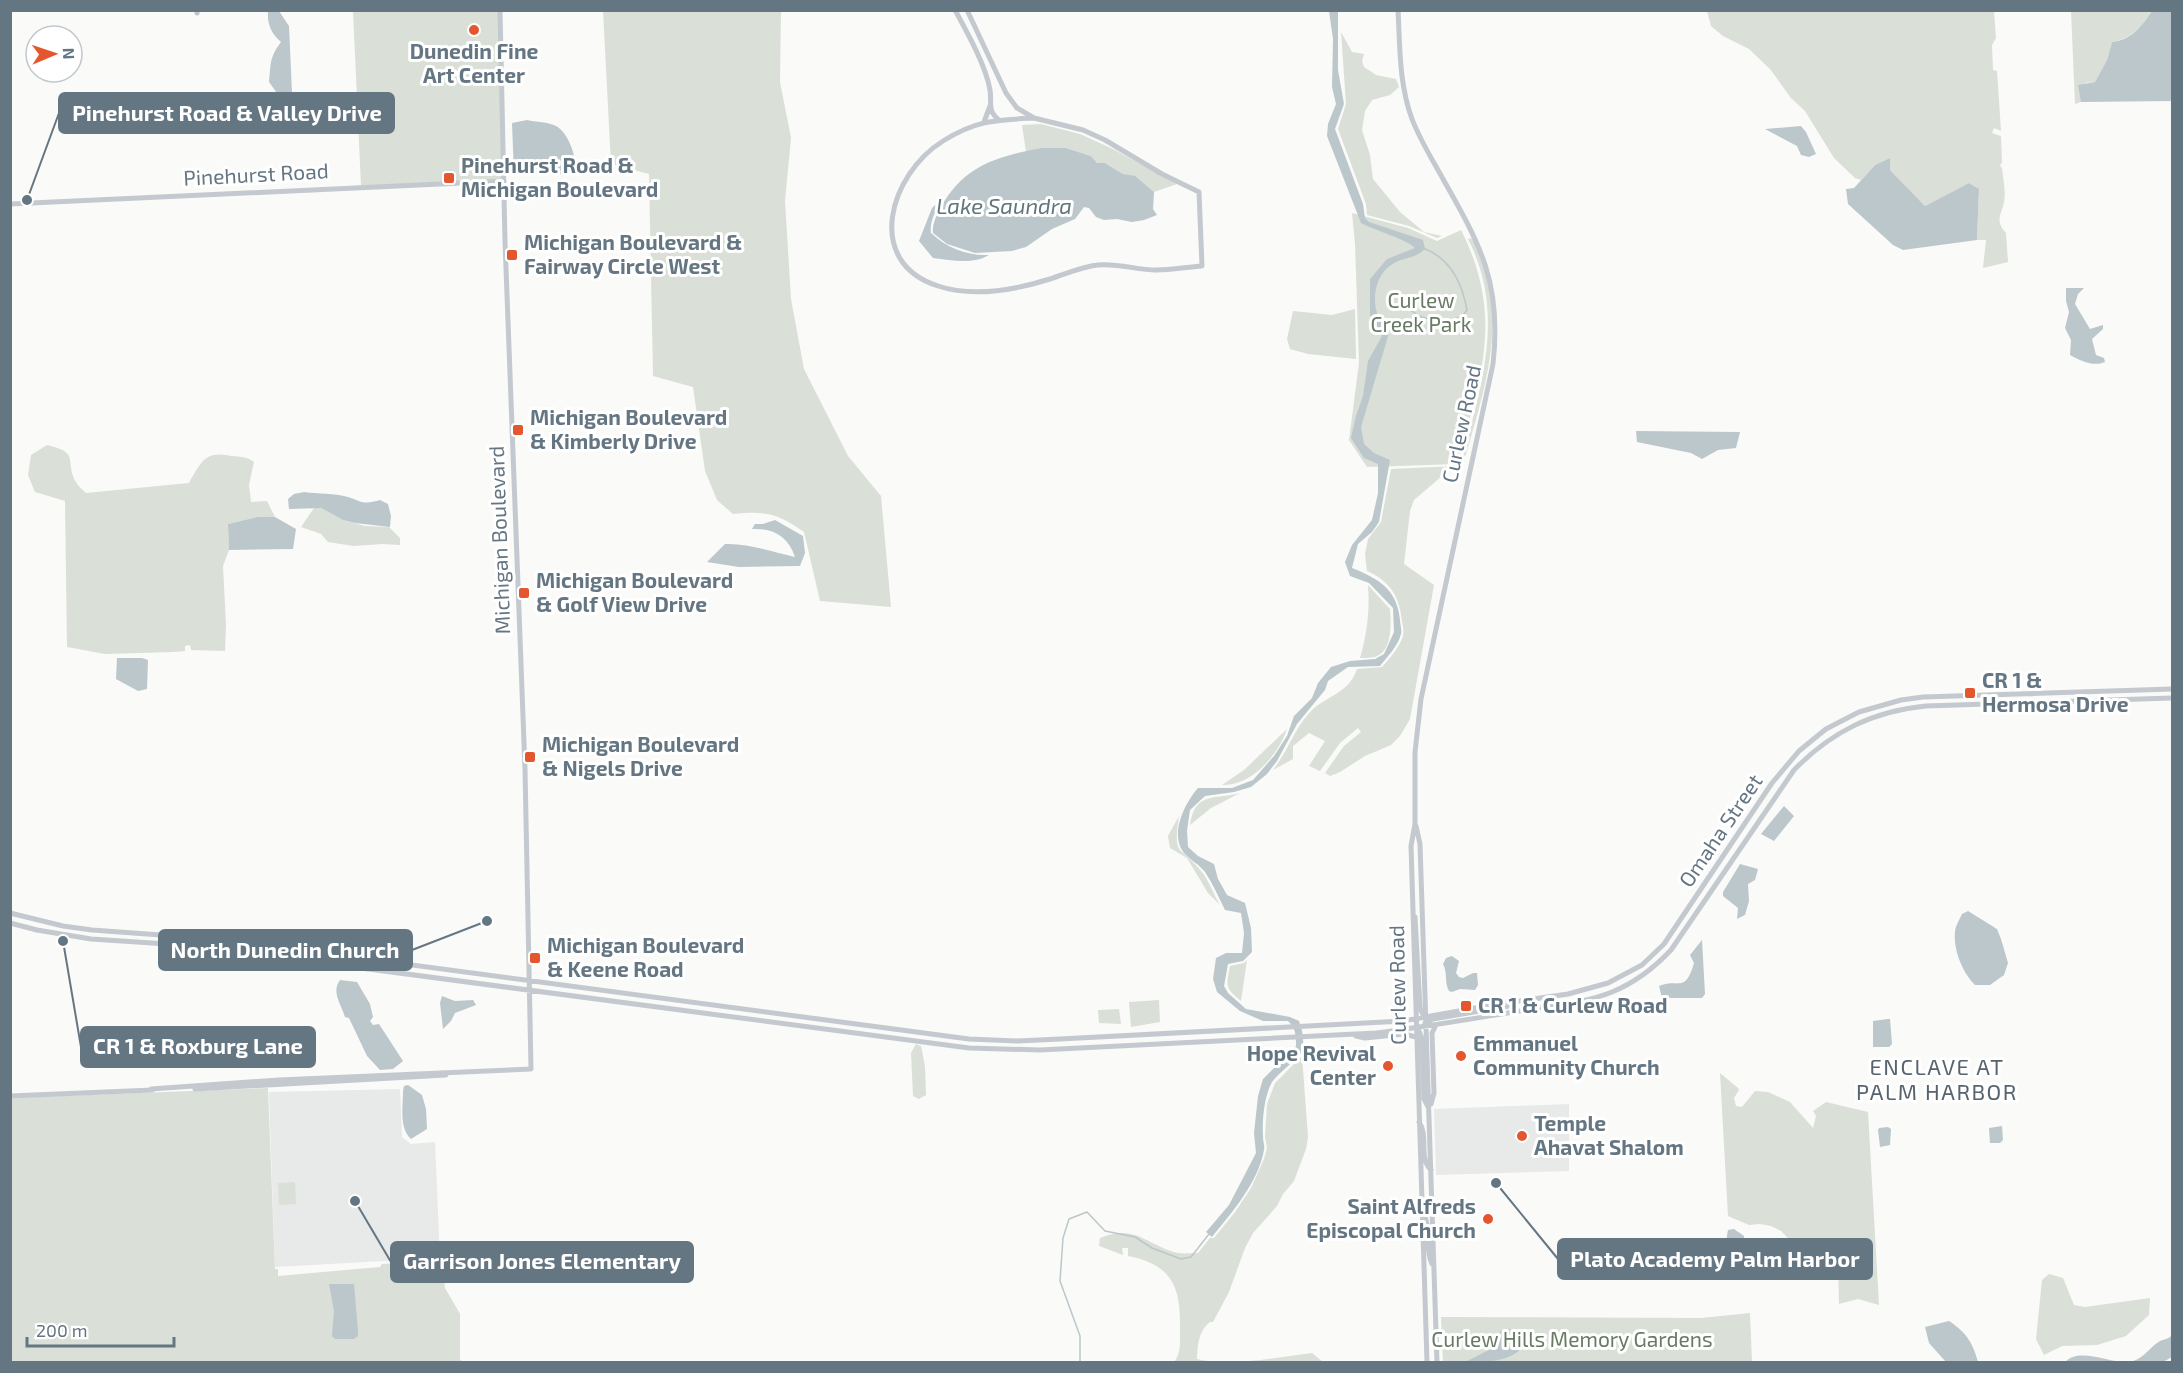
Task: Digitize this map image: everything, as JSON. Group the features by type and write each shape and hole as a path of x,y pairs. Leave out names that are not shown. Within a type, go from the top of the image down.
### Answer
{"main road":[{"name":"Michigan Boulevard","path":"10,1096 151,1089 228,1088 531,1069 525,769 500,10"},
{"path":"955,10 969,37 990,91 990,106 984,122"},
{"path":"967,10 1006,93 1017,108 1034,118 1083,130 1105,140 1162,174 1198,192 1202,266 1155,270 1098,265 1078,269 1024,287 988,291 947,289 921,279 903,264 895,246 891,222 893,207 907,177 919,161 941,142 969,126 999,120 1034,118"},
{"name":"Curlew Road","path":"1398,10 1401,74 1407,105 1426,150 1474,233 1490,280 1495,318 1493,364 1420,699 1415,752 1415,824 1411,846 1413,906 1429,1112 1437,1362"},
{"path":"990,106 994,116 999,120"},
{"name":"Pinehurst Road","path":"10,204 504,181"},
{"name":"Omaha Street","path":"10,922 37,930 81,938 167,944 252,954 992,1050 1352,1034 1585,991 1630,973 1652,956 1674,931 1785,766 1815,736 1841,720 1877,705 1910,698 2172,689"},
{"name":"Omaha Street","path":"10,912 63,926 92,930 216,939 969,1039 1038,1040 1402,1021 1421,1021 1436,1025 1580,1001 1611,992 1650,969 1671,950 1683,935 1794,770 1818,747 1855,724 1887,712 1926,706 2172,698"},
{"name":"Curlew Road","path":"1415,824 1420,844 1425,1009 1415,1039 1427,1362"},
{"path":"1429,1112 1434,1093 1432,1033 1436,1025"},
{"path":"1352,1034 1365,1038 1404,1034 1415,1039"},
{"path":"1418,1120 1423,1127 1425,1162 1431,1170"},
{"path":"1422,1209 1427,1218 1429,1257 1433,1265"}],"shaded area":[{"path":"400,1089 402,1137 411,1144 435,1142 440,1258 275,1267 269,1092"},
{"path":"1569,1104 1569,1171 1436,1175 1434,1109"}],"green space":[{"path":"353,11 499,11 504,181 361,186"},
{"path":"603,11 781,11 780,82 791,138 785,201 791,299 804,369 848,456 881,496 891,607 820,601 804,532 771,515 733,514 717,500 705,471 693,387 653,376 649,174 611,164"},
{"path":"1707,11 1994,11 1996,38 1992,45 1993,70 1997,71 2001,131 1994,128 1992,133 2001,136 2002,162 2000,166 2005,194 2000,224 2006,233 2008,262 1983,268 1986,240 1977,240 1979,189 1969,183 1925,206 1890,170 1890,158 1875,165 1861,180 1855,178 1834,158 1805,111 1791,98 1770,69 1749,49 1723,36 1711,26"},
{"path":"2071,11 2152,11 2135,31 2125,38 2112,42 2107,60 2095,82 2085,83 2081,102 2075,104"},
{"path":"1341,32 1352,52 1364,54 1362,61 1364,67 1376,75 1396,79 1399,87 1390,95 1372,100 1365,111 1362,130 1370,155 1373,179 1400,212 1424,232 1442,236 1437,238 1409,226 1367,215 1366,204 1338,129 1346,104"},
{"path":"1041,124 1080,134 1115,150 1177,184 1154,192 1135,177 1123,174 1105,163 1097,163 1091,156 1066,148 1026,152 1022,125"},
{"name":"Curlew Creek Park","path":"1352,213 1408,228 1437,241 1461,230 1474,261 1482,291 1485,319 1480,375 1458,464 1367,467 1349,440 1359,363"},
{"path":"1473,238 1489,287 1492,310 1490,355 1463,465 1442,476 1414,500 1410,511 1404,564 1434,585 1410,719 1400,736 1391,745 1365,756 1330,776 1325,773 1344,746 1361,732 1358,728 1340,743 1320,771 1309,766 1325,741 1309,733 1293,746 1293,759 1273,770 1312,710 1344,688 1354,677 1357,669 1382,667 1397,649 1403,636 1401,613 1396,598 1388,585 1367,571 1365,554 1368,539 1381,522 1391,469 1461,465 1482,380 1488,324 1486,296 1480,267 1468,239"},
{"path":"1355,309 1356,359 1308,354 1290,349 1287,339 1293,311 1332,315"},
{"path":"47,445 68,454 76,482 86,493 189,483 209,456 243,457 254,462 249,485 251,502 267,501 275,517 257,517 228,524 229,550 223,566 225,651 191,650 190,645 185,646 185,651 105,654 67,647 65,501 35,492 28,475 31,455"},
{"path":"314,508 321,508 343,520 365,526 389,527 400,538 400,545 354,546 328,542 321,534 301,527"},
{"path":"1368,585 1390,609 1390,636 1381,654 1375,657 1360,658 1369,604"},
{"path":"1287,729 1277,749 1253,775 1233,784 1222,785 1244,770"},
{"path":"1240,793 1211,808 1190,825 1196,807 1201,802 1214,797"},
{"path":"1179,816 1178,845 1202,872 1220,905 1208,893 1187,858 1170,848 1168,836"},
{"path":"1247,960 1241,1001 1229,989 1228,978 1230,966 1244,963"},
{"path":"1159,1000 1160,1022 1131,1027 1129,1002"},
{"path":"1119,1009 1121,1024 1099,1023 1098,1010"},
{"path":"916,1044 921,1046 925,1066 926,1095 919,1099 913,1096 911,1053"},
{"path":"1302,1056 1308,1137 1306,1149 1294,1181 1277,1206 1253,1233 1229,1292 1213,1322 1206,1326 1199,1339 1197,1359 1224,1362 1174,1362 1180,1348 1180,1316 1179,1303 1172,1281 1156,1266 1128,1256 1128,1248 1122,1248 1123,1255 1099,1246 1100,1238 1112,1234 1132,1234 1167,1250 1178,1253 1198,1253 1210,1238 1214,1238 1251,1188 1267,1148 1265,1137 1267,1104 1275,1083"},
{"path":"1720,1073 1739,1090 1734,1098 1736,1106 1742,1107 1755,1091 1768,1092 1790,1102 1813,1128 1816,1116 1813,1111 1826,1102 1868,1112 1879,1305 1858,1299 1839,1304 1838,1260 1793,1243 1781,1231 1771,1226 1749,1225 1728,1216"},
{"path":"268,1088 275,1269 278,1269 278,1276 380,1267 382,1264 442,1258 445,1288 460,1314 460,1359 462,1362 11,1362 11,1098"},
{"path":"295,1182 296,1204 279,1205 278,1183"},
{"path":"2049,1274 2063,1278 2074,1305 2085,1307 2150,1298 2149,1315 2126,1336 2097,1345 2062,1346 2044,1355 2036,1339 2042,1280"},
{"name":"Curlew Hills Memory Gardens","path":"1750,1313 1752,1362 1443,1362 1441,1317 1701,1318"},
{"path":"1312,1353 1323,1362 1224,1362"}],"water":[{"path":"268,11 279,11 289,26 292,93 282,100 269,82 272,57 281,42 270,28"},
{"path":"1329,11 1338,11 1338,70 1344,104 1335,129 1363,204 1365,218 1369,222 1423,240 1425,249 1391,265 1382,274 1376,287 1377,313 1389,333 1361,427 1364,444 1374,453 1390,460 1379,522 1372,532 1358,544 1352,568 1378,581 1391,593 1398,609 1401,632 1395,647 1380,666 1348,667 1328,681 1325,690 1297,724 1277,761 1267,774 1251,787 1205,796 1190,810 1187,831 1188,847 1198,856 1214,864 1218,879 1227,895 1245,903 1251,928 1252,952 1243,961 1228,964 1224,986 1228,993 1246,1009 1290,1017 1299,1021 1304,1049 1272,1082 1264,1109 1264,1148 1261,1162 1243,1196 1212,1237 1206,1232 1229,1205 1256,1153 1254,1133 1258,1096 1263,1079 1296,1046 1296,1039 1294,1029 1288,1021 1263,1021 1240,1011 1217,992 1213,979 1216,958 1226,953 1242,953 1244,933 1241,913 1225,910 1205,872 1184,853 1178,837 1178,828 1188,802 1198,788 1232,788 1253,780 1274,756 1287,736 1294,716 1312,698 1318,683 1331,667 1350,661 1375,659 1384,654 1394,632 1393,608 1369,583 1350,576 1345,562 1352,545 1372,520 1378,493 1378,464 1364,458 1351,438 1363,396 1368,361 1382,336 1370,316 1370,279 1387,259 1415,248 1361,223 1327,136 1328,124 1336,104 1332,87 1333,39"},
{"path":"2152,11 2172,11 2172,101 2081,102 2078,85 2095,82 2107,60 2112,42 2130,35 2140,27"},
{"path":"527,120 550,124 561,129 572,147 575,174 514,175 512,123"},
{"path":"1801,126 1816,154 1809,157 1801,155 1797,146 1765,129"},
{"name":"Lake Saundra","path":"1042,148 1066,148 1091,156 1097,163 1105,163 1123,174 1135,176 1154,192 1153,209 1157,215 1132,222 1117,219 1104,220 1096,217 1089,208 1084,207 1075,219 1052,229 1026,247 1012,251 975,253 947,244 933,233 936,216 941,207 960,181 971,172 997,159"},
{"path":"1890,158 1890,170 1925,206 1969,183 1979,189 1977,240 1903,250 1893,245 1848,204 1846,189 1854,188 1875,165"},
{"path":"944,197 932,219 931,233 958,250 989,255 969,261 933,258 919,241 932,208"},
{"path":"2066,288 2084,288 2078,294 2075,304 2090,329 2103,325 2103,329 2092,339 2096,355 2104,358 2105,362 2092,364 2070,355 2071,340 2065,328 2069,312"},
{"path":"1636,431 1740,432 1736,448 1718,450 1702,459 1691,453 1637,442"},
{"path":"304,492 332,494 366,503 380,500 388,504 391,516 390,527 343,520 321,508 289,509 288,499 294,494"},
{"path":"257,517 275,517 296,529 293,549 229,550 228,524"},
{"path":"775,520 803,536 805,553 800,566 739,567 707,562 725,544 751,546 795,557 788,544 779,535 767,530 752,529 755,524"},
{"path":"117,658 148,660 147,689 138,691 116,679"},
{"path":"1784,806 1794,816 1774,841 1761,834"},
{"path":"1740,864 1758,869 1755,880 1748,884 1749,901 1745,915 1737,919 1738,908 1723,896 1723,892"},
{"path":"1968,911 1997,929 2001,939 2008,963 2004,975 1990,985 1975,985 1963,968 1957,954 1955,930 1962,914"},
{"path":"1702,940 1705,994 1702,998 1662,998 1659,986 1681,983 1688,979 1694,963 1690,955"},
{"path":"1452,956 1459,961 1456,973 1459,977 1463,978 1477,973 1478,985 1475,990 1449,991 1443,964 1446,958"},
{"path":"340,980 357,982 370,1004 373,1017 370,1021 373,1025 379,1024 403,1061 393,1069 380,1070 367,1056 349,1018 345,1017 338,998 336,989"},
{"path":"442,996 455,1001 473,1000 476,1005 455,1013 443,1029 440,1003"},
{"path":"1890,1019 1892,1044 1889,1047 1873,1047 1873,1021"},
{"path":"408,1085 422,1095 426,1109 427,1129 411,1139 407,1134 402,1117 403,1091 404,1086"},
{"path":"2002,1126 2003,1140 2000,1143 1990,1143 1989,1128"},
{"path":"1888,1127 1891,1129 1890,1145 1880,1147 1878,1130"},
{"path":"1734,1229 1744,1236 1742,1272 1733,1277 1728,1266 1726,1248 1728,1230"},
{"path":"329,1284 354,1284 358,1336 354,1339 335,1339 332,1336 334,1311"},
{"path":"1949,1321 1968,1338 1978,1362 1946,1362 1929,1343 1925,1327"},
{"path":"1510,1329 1524,1340 1522,1347 1516,1353 1500,1360 1465,1362 1493,1348 1501,1330"},
{"path":"2172,1335 2172,1357 2163,1362 2126,1362 2144,1355 2157,1343"},
{"path":"2089,1356 2125,1362 2065,1362 2072,1357"}],"waterway":[{"path":"1402,298 1413,312 1428,319 1444,320 1462,317 1467,310 1462,290 1453,272 1441,258 1423,248"},
{"path":"1080,1362 1080,1336 1060,1281 1063,1238 1069,1219 1087,1212 1105,1231 1135,1237 1152,1248 1181,1259 1191,1257 1209,1234"}],"place":[{"name":"Dunedin Fine Art Center","path":"474,30"},
{"name":"Pinehurst Road & Michigan Boulevard","path":"449,178"},
{"name":"Pinehurst Road & Valley Drive","path":"27,200"},
{"name":"Michigan Boulevard & Fairway Circle West","path":"512,255"},
{"name":"Michigan Boulevard & Kimberly Drive","path":"518,430"},
{"name":"Michigan Boulevard & Golf View Drive","path":"524,593"},
{"name":"CR 1 & Hermosa Drive","path":"1970,693"},
{"name":"Michigan Boulevard & Nigels Drive","path":"530,757"},
{"name":"North Dunedin Church","path":"487,921"},
{"name":"CR 1 & Roxburg Lane","path":"63,941"},
{"name":"Michigan Boulevard & Keene Road","path":"535,958"},
{"name":"CR 1 & Curlew Road","path":"1466,1006"},
{"name":"Emmanuel Community Church","path":"1461,1056"},
{"name":"Hope Revival Center","path":"1388,1066"},
{"name":"Temple Ahavat Shalom","path":"1522,1136"},
{"name":"Plato Academy Palm Harbor","path":"1496,1183"},
{"name":"Garrison Jones Elementary","path":"355,1201"},
{"name":"Saint Alfreds Episcopal Church","path":"1488,1219"}],"district":[{"name":"ENCLAVE AT PALM HARBOR","path":"1937,1080"}]}
